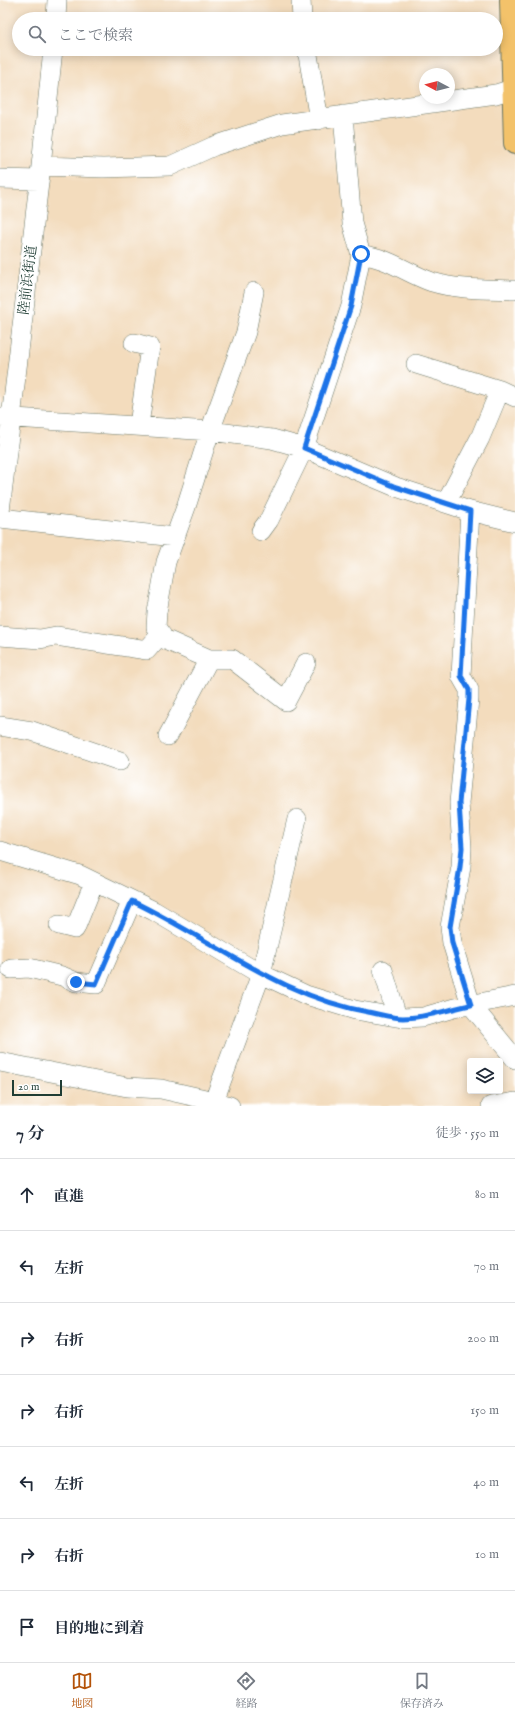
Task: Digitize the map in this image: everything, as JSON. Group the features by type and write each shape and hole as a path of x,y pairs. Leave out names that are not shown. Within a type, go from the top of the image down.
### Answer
{"highway":[{"path":"511,0 515,143"}],"street":[{"path":"56,12 57,0"},
{"path":"301,0 302,12"},
{"name":"陸前浜街道","path":"0,512 5,417 40,173 52,56"},
{"path":"308,56 319,120"},
{"path":"0,179 40,173 102,168 170,166 214,146 282,124 496,94 514,88"},
{"path":"261,531 269,520 304,448 351,306 361,254 352,223 343,115"},
{"path":"361,254 373,255 433,282 472,288 515,290"},
{"path":"254,292 246,332 210,431 186,507 166,562 157,612 156,627 164,639 209,659 232,659 286,702 306,662"},
{"path":"134,343 150,347 139,425"},
{"path":"416,364 507,394 480,438 446,504"},
{"path":"5,417 139,425 210,431 272,439 304,448 396,487 446,504 515,522"},
{"path":"470,511 461,676 469,690 459,803 462,848 450,927 452,943 471,1005 515,1059"},
{"path":"0,518 175,537"},
{"path":"0,636 40,639 56,636 147,650 161,634"},
{"path":"168,736 209,659"},
{"path":"0,726 32,730 120,761"},
{"path":"0,1062 127,1087 160,1089 222,1104 261,974 297,819"},
{"path":"0,851 80,875 154,912 261,974 306,995 355,1010 397,1017 423,1017 515,996"},
{"path":"59,925 75,929 94,882"},
{"path":"11,969 29,968 62,976 76,982 96,984 132,901"},
{"path":"383,970 397,1017"},
{"path":"491,1106 515,1102"}],"route":[{"path":"76,982 96,984 132,901 154,912 255,971 306,995 355,1010 402,1018 423,1017 454,1008 471,1005 452,943 450,927 462,848 459,803 469,690 461,676 470,511 396,487 304,448 351,306 361,254"}]}
